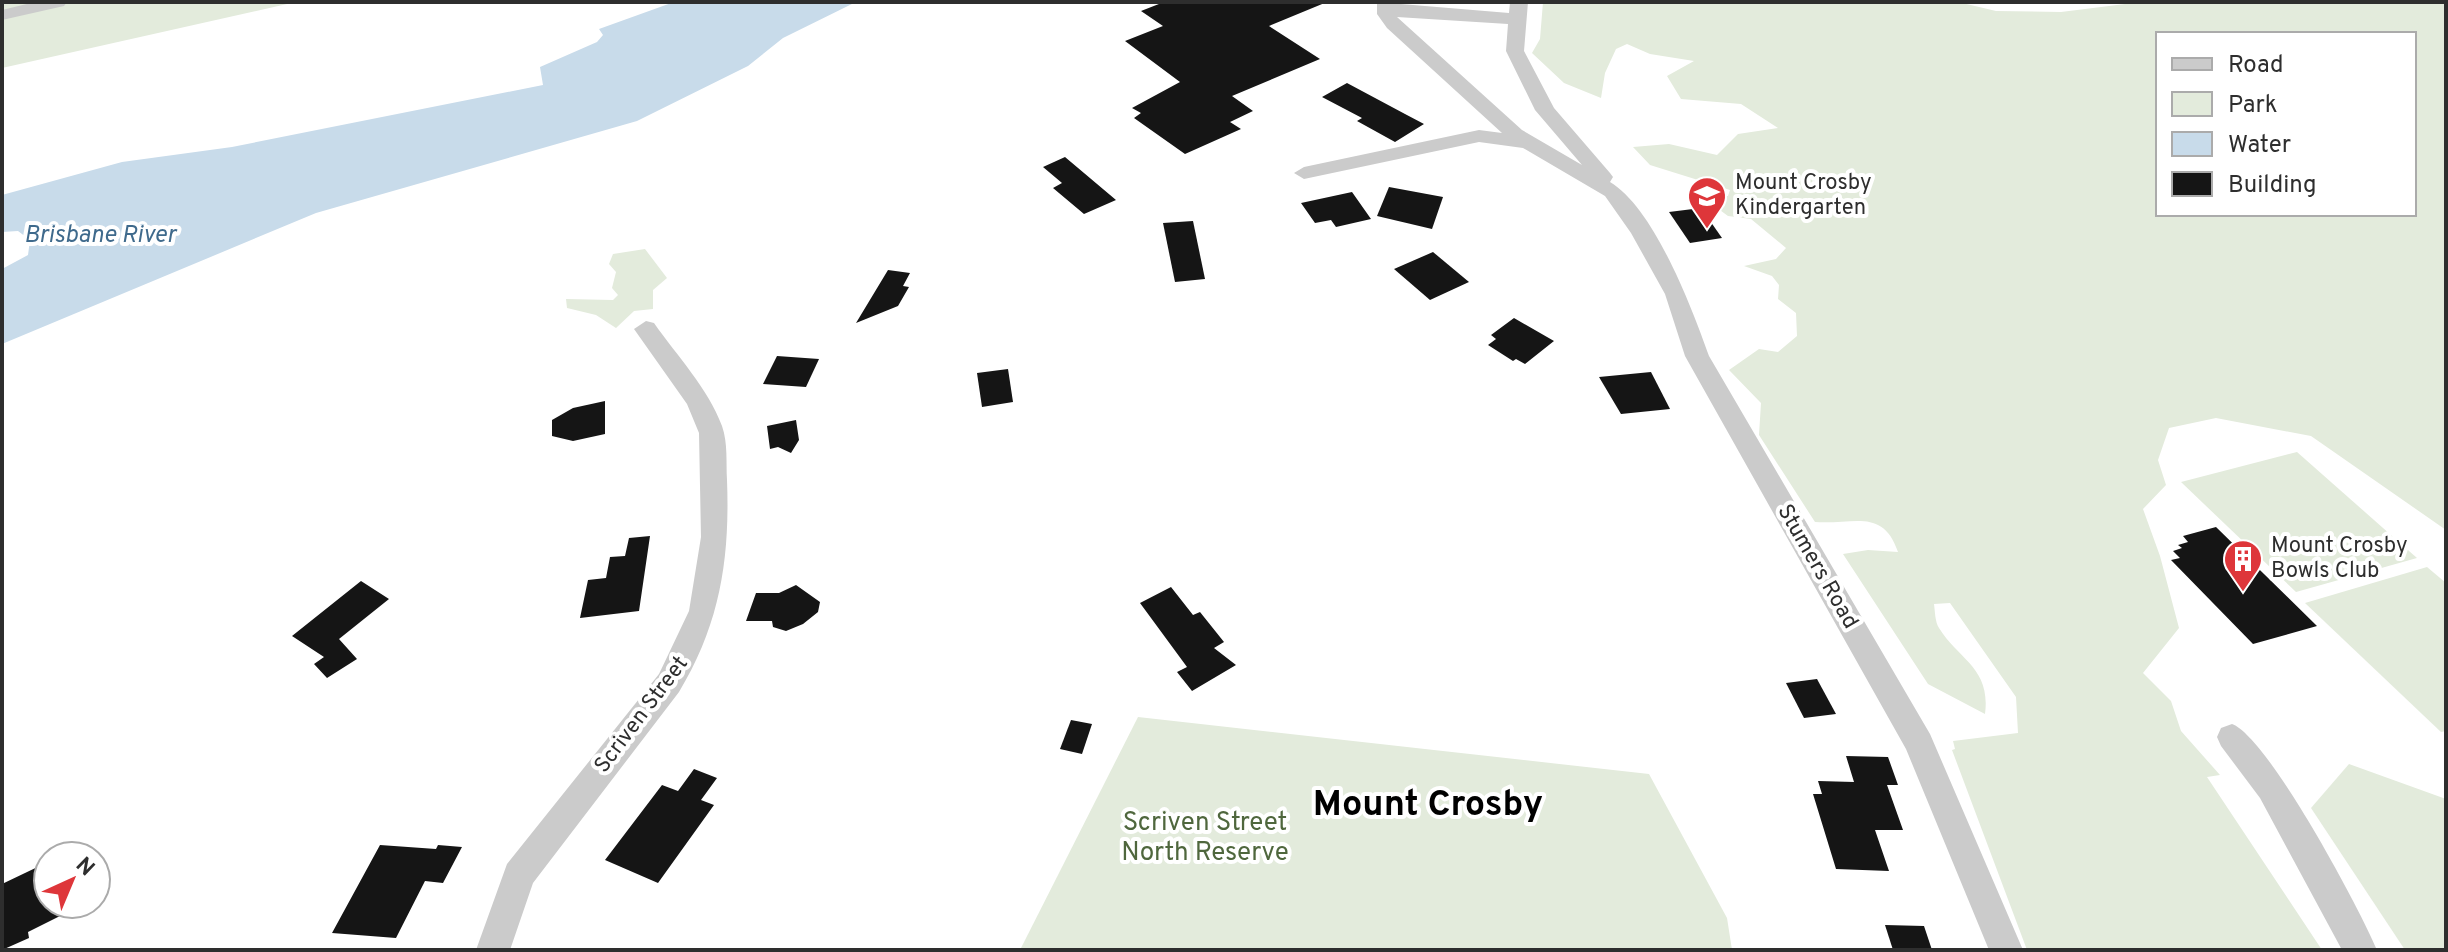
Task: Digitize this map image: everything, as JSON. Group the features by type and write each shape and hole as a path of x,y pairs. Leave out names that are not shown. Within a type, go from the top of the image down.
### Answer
{"street":[{"path":"2,15 58,2"},
{"path":"1386,6 1519,11"},
{"name":"Stumers Road","path":"1386,6 1404,34 1515,134 1612,192"},
{"name":"Stumers Road","path":"1519,11 1515,51 1545,110 1595,166 1641,232 1676,294 1697,356 1919,743 2006,950"},
{"path":"1304,173 1479,136 1531,143"},
{"name":"Scriven Street","path":"493,950 519,875 691,652 703,615 713,569 714,543 710,428 646,329"},
{"path":"2232,737 2271,788 2360,950"}],"green space":[{"path":"2,2 296,2 2,68"},
{"path":"1543,2 1958,2 1996,11 2061,12 2141,2 2446,2 2446,530 2311,436 2216,418 2169,428 2158,460 2166,485 2143,509 2160,556 2179,628 2143,673 2171,701 2181,731 2220,775 2207,777 2322,950 2027,950 1952,750 1955,749 1953,741 2018,733 2016,697 1950,603 1934,604 1937,623 1978,675 1986,698 1985,714 1928,684 1843,554 1868,550 1898,552 1892,538 1884,529 1865,521 1815,522 1759,435 1761,403 1729,370 1759,349 1778,352 1797,336 1796,313 1778,299 1779,285 1772,276 1744,266 1776,259 1786,248 1751,219 1728,216 1709,202 1711,194 1728,196 1730,190 1650,165 1633,147 1669,144 1717,155 1738,134 1778,128 1741,104 1681,99 1667,76 1694,61 1650,54 1627,44 1616,49 1605,73 1601,98 1564,83 1532,53 1540,39"},
{"path":"645,249 667,278 653,290 653,309 634,311 616,328 596,315 567,308 566,299 613,300 618,295 612,288 616,272 609,264 613,254"},
{"path":"2297,452 2417,558 2296,592 2181,482"},
{"path":"2427,567 2446,583 2446,731 2441,732 2305,603"},
{"name":"Scriven Street North Reserve","path":"1138,717 1649,774 1727,918 1732,950 1020,950"},
{"path":"2349,764 2446,799 2446,950 2405,950 2311,808"}],"water":[{"name":"Brisbane River","path":"674,2 856,2 783,38 748,66 637,121 316,213 2,344 2,269 28,255 30,240 18,231 2,232 2,195 122,162 232,147 543,85 540,67 597,42 603,35 599,29"}],"building":[{"path":"1164,2 1327,2 1269,26 1320,59 1232,96 1253,111 1230,122 1241,129 1185,154 1134,118 1141,113 1132,108 1180,82 1125,41 1163,26 1141,11"},
{"path":"1347,83 1424,124 1395,142 1357,121 1362,118 1322,97"},
{"path":"1065,157 1116,200 1084,214 1053,188 1062,183 1043,167"},
{"path":"1389,187 1443,197 1432,229 1377,216"},
{"path":"1352,192 1371,219 1336,227 1331,220 1315,223 1301,203"},
{"path":"1701,208 1722,238 1690,243 1669,212"},
{"path":"1193,221 1205,279 1175,282 1163,223"},
{"path":"1433,252 1469,282 1430,300 1394,269"},
{"path":"888,270 910,273 903,286 909,287 898,306 856,323"},
{"path":"1514,318 1554,341 1525,364 1516,359 1513,361 1488,345 1496,339 1491,335"},
{"path":"777,356 819,359 806,387 763,384"},
{"path":"1008,369 1013,402 982,407 977,373"},
{"path":"1651,372 1670,409 1621,414 1599,377"},
{"path":"605,401 605,434 573,441 552,436 552,420 573,408"},
{"path":"796,420 799,440 791,453 778,447 770,449 767,426"},
{"name":"Mount Crosby Bowls Club","path":"2216,527 2317,626 2253,644 2171,560 2180,558 2173,551 2182,548 2178,545 2188,542 2183,536"},
{"path":"650,536 639,611 580,618 588,580 606,578 610,557 625,556 629,538"},
{"path":"361,581 389,599 339,639 357,659 327,678 314,664 324,657 292,636"},
{"path":"796,585 820,602 818,612 803,624 786,631 773,627 772,621 746,621 756,593 779,593"},
{"path":"1171,587 1193,615 1200,612 1224,642 1214,648 1236,665 1192,691 1177,672 1187,667 1140,603"},
{"path":"1817,679 1836,714 1804,718 1786,683"},
{"path":"1071,720 1092,724 1082,754 1060,749"},
{"path":"1846,756 1888,757 1898,785 1887,785 1903,830 1875,830 1889,871 1836,869 1813,794 1822,794 1818,781 1854,782"},
{"path":"694,769 717,778 701,800 714,805 658,883 605,860 662,785 678,791"},
{"path":"380,845 436,849 438,845 462,847 443,883 425,881 396,938 332,933"},
{"path":"32,870 32,920 52,920 28,932 29,938 2,950 2,884"},
{"path":"1885,925 1924,926 1932,950 1893,950"}],"place":[{"name":"Mount Crosby Kindergarten","path":"1707,230"},
{"name":"Mount Crosby Bowls Club","path":"2243,593"}],"district":[{"name":"Mount Crosby","path":"1428,806"}]}
